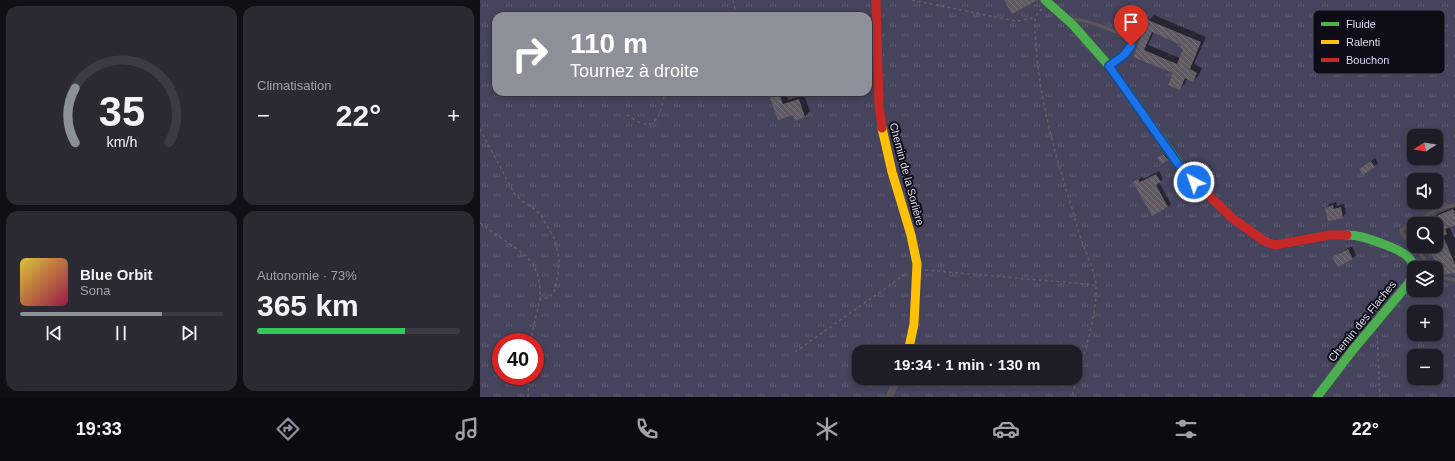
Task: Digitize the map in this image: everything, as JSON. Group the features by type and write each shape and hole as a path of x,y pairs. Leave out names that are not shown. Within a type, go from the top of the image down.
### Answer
{"street":[{"name":"Chemin de la Sorlière","path":"876,0 872,51 883,135 892,172 911,235 917,270 914,324 910,345"},
{"name":"Chemin des Flaches","path":"1049,2 1109,66 1187,175 1231,217 1252,234 1275,245 1330,235 1355,235 1366,237 1399,250 1406,254 1411,261"},
{"name":"Chemin des Flaches","path":"1317,397 1407,285"},
{"path":"889,397 895,385"}],"lane":[{"path":"1067,20 1073,18 1085,21 1129,38 1131,43 1130,49 1109,66"},
{"path":"1424,217 1436,210 1455,205"},
{"path":"1407,227 1401,230 1407,239"},
{"path":"1443,278 1455,280"}],"path":[{"path":"734,0 736,12"},
{"path":"912,0 1010,20 1018,21 1035,17"},
{"path":"1049,2 1038,12 1035,17 1038,69 1043,105 1052,143 1096,286 1092,319 1072,397"},
{"path":"627,115 642,124 650,124 656,121 660,115 664,96"},
{"path":"480,130 514,193 541,215 554,238 558,258 558,276 554,292 548,298 540,299"},
{"path":"480,222 524,254 533,264 538,276 540,299 532,333"},
{"path":"794,352 900,278 917,270 1096,286"},
{"path":"1372,327 1376,330 1377,334 1380,397"},
{"path":"528,397 529,385"}],"green space":[{"path":"480,0 1455,0 1455,397 480,397"}],"building":[{"path":"1004,0 1038,0 1012,14"},
{"path":"1148,20 1201,42 1190,69 1197,73 1193,82 1185,78 1180,90 1168,85 1173,73 1133,57","holes":["1152,32 1181,45 1180,48 1183,49 1177,64 1144,50"]},
{"path":"769,96 780,96 783,104 799,99 805,117 795,121 793,115 778,120"},
{"path":"1163,154 1168,160 1162,164 1157,158"},
{"path":"1371,161 1375,167 1363,175 1359,169"},
{"path":"1156,174 1161,182 1156,185 1168,207 1152,216 1133,182 1138,179 1140,182"},
{"path":"1333,205 1334,209 1341,207 1343,218 1328,221 1325,208"},
{"path":"1453,209 1455,213 1455,225 1445,229 1447,234 1443,236 1443,217 1434,217"},
{"path":"1443,236 1455,264 1455,273 1443,275 1443,261 1435,261 1431,253 1443,253"},
{"path":"1348,249 1353,259 1338,267 1332,257"}],"traffic: fast":[{"path":"1045,0 1073,25 1110,67 1187,175 1194,181"},
{"path":"1317,397 1352,351 1408,284 1412,276 1412,263 1404,253 1370,239 1347,235"}],"traffic: slow":[{"path":"882,128 892,172 911,235 917,264 914,324 910,345"}],"traffic: jam":[{"path":"876,0 879,105 882,128"},
{"path":"1194,181 1231,217 1264,241 1275,245 1330,235 1347,235"}],"route":[{"path":"1131,46 1124,55 1109,66 1178,164 1194,182"}]}
